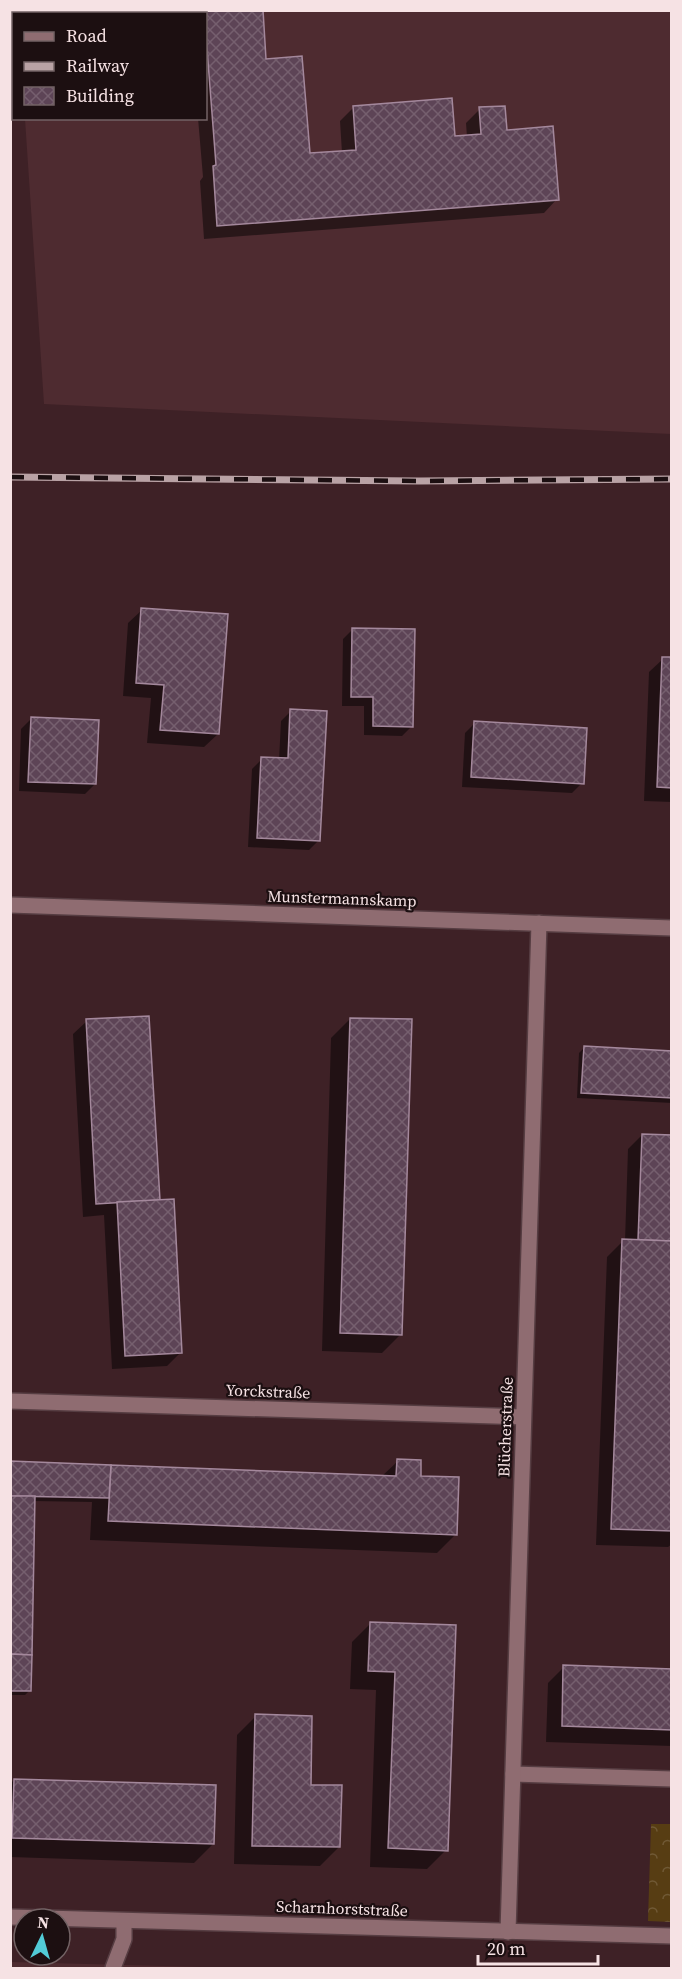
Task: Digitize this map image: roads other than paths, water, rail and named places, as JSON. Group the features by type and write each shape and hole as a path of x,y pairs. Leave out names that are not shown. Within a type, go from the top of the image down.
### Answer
{"street":[{"name":"Munstermannskamp","path":"10,905 672,928"},
{"name":"Blücherstraße","path":"508,1932 539,923"},
{"name":"Yorckstraße","path":"10,1401 523,1418"},
{"path":"513,1774 672,1779"},
{"name":"Scharnhorststraße","path":"10,1917 672,1936"},
{"path":"113,1968 124,1939 124,1921"}],"railway":[{"path":"10,477 419,481 672,479"}]}
